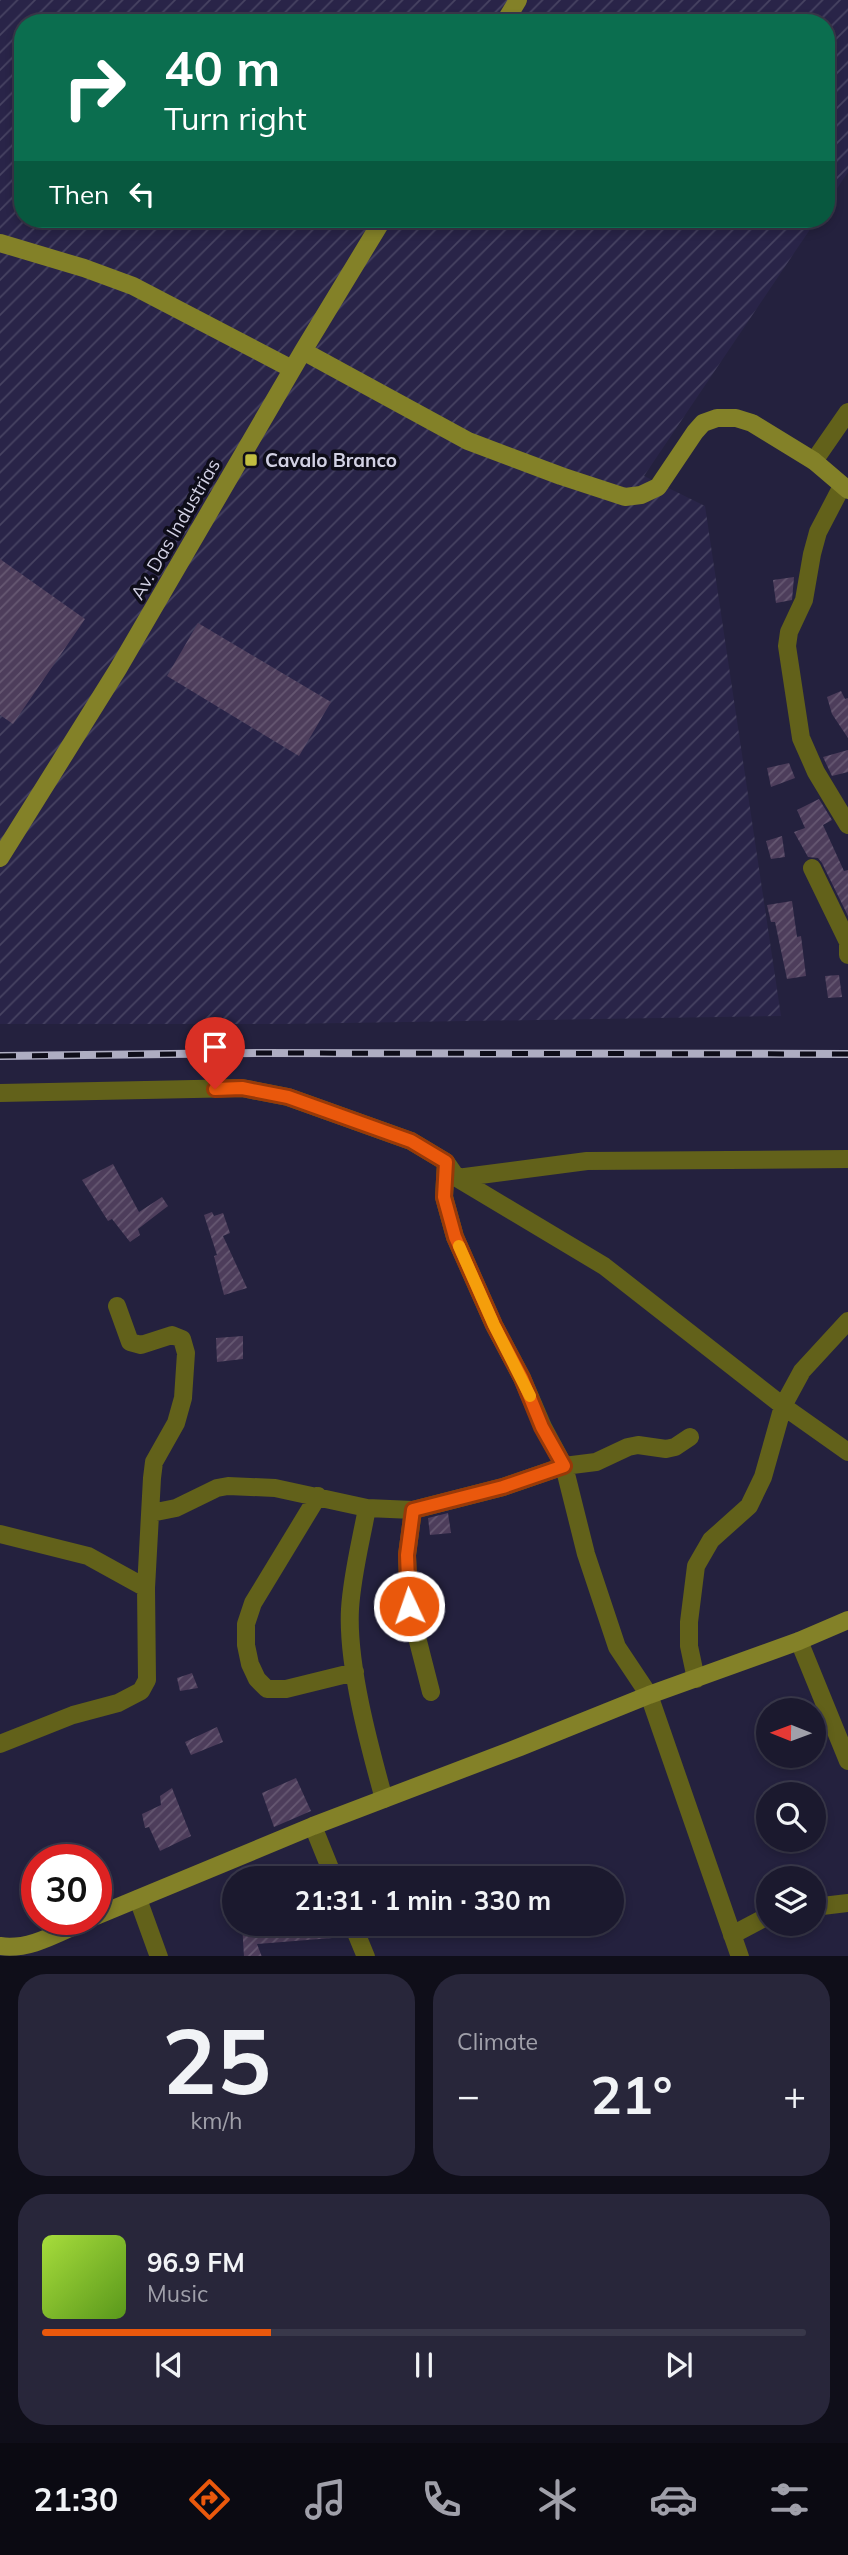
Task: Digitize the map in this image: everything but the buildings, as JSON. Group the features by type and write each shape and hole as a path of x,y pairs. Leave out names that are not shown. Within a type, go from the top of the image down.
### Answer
{"street":[{"name":"Av. Das Industrias","path":"0,858 118,669 292,369 378,228"},
{"path":"0,243 133,286 292,369"},
{"path":"303,351 468,441 625,497 641,495 658,487 695,432 703,423 717,418 736,418 752,424 814,461 845,488 818,532 804,600 789,632 787,646 801,738 816,772 848,825"},
{"path":"814,461 848,412"},
{"path":"812,868 848,942 848,955"},
{"path":"0,1093 242,1088 288,1097 411,1141 446,1162 457,1178 604,1266 783,1406 848,1452"},
{"path":"457,1178 587,1161 848,1159"},
{"path":"446,1162 444,1197 455,1237 494,1325 522,1378 542,1427 564,1466 586,1554 617,1647 649,1695 740,1956"},
{"path":"0,1744 73,1715 118,1703 141,1691 148,1679 146,1588 154,1462 176,1423 183,1398 186,1353 185,1343 172,1335 141,1345 130,1342 117,1306"},
{"path":"696,1679 689,1646 689,1622 696,1566 711,1540 749,1506 763,1477 783,1406 802,1371 848,1321"},
{"path":"151,1513 176,1508 217,1488 228,1486 275,1488 367,1508 413,1510 503,1487 564,1466 596,1462 628,1447 666,1449 675,1447 690,1437"},
{"path":"318,1496 253,1602 246,1624 246,1645 257,1679 267,1689 286,1689 355,1672"},
{"path":"367,1508 350,1608 350,1633 371,1753 384,1799"},
{"path":"413,1510 407,1555 409,1606 431,1692"},
{"path":"0,1534 88,1556 146,1588"},
{"path":"112,1910 313,1826 649,1695 800,1641 848,1620"},
{"path":"800,1641 848,1761"},
{"path":"313,1826 329,1866"},
{"path":"138,1899 159,1956"},
{"path":"826,1906 848,1903"},
{"path":"732,1935 756,1922"},
{"path":"0,1946 14,1948 51,1935"},
{"path":"358,1936 366,1956"}],"shaded area":[{"path":"0,0 848,0 848,172 835,192 835,14 14,14 14,228 811,228 644,476 705,506 781,1016 285,1024 0,1024"}],"railway":[{"path":"0,1056 258,1053 848,1054"}],"slow traffic":[{"path":"459,1246 494,1325 530,1396"}],"place":[{"name":"Cavalo Branco","path":"251,460"}],"route":[{"path":"215,1089 242,1088 288,1097 411,1141 446,1162 444,1197 455,1237 494,1325 522,1378 542,1427 564,1466 503,1487 413,1510 407,1555 409,1606"}]}
